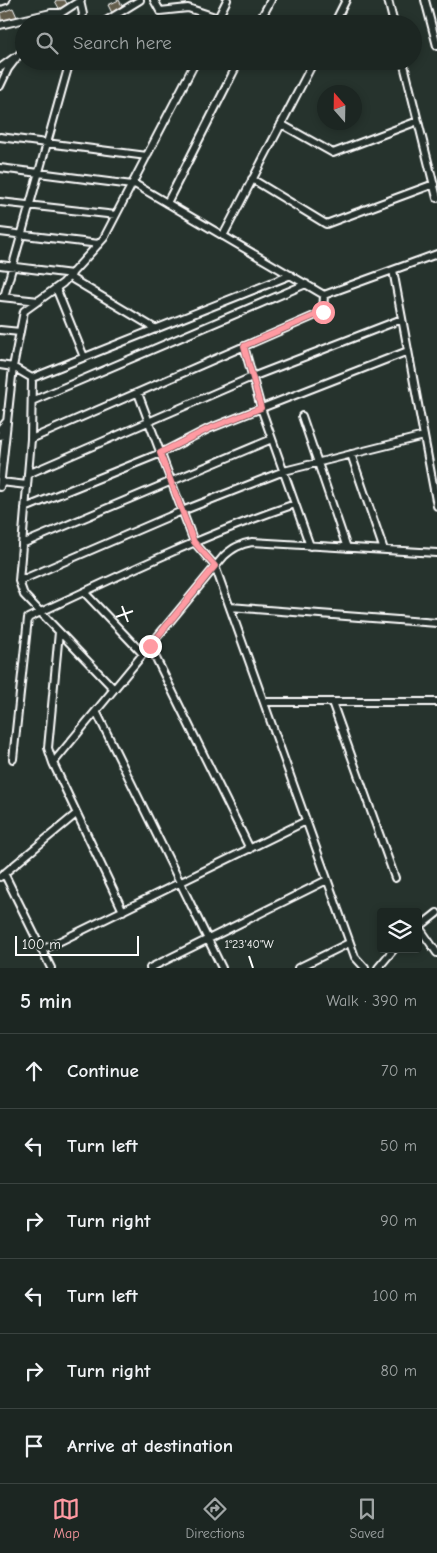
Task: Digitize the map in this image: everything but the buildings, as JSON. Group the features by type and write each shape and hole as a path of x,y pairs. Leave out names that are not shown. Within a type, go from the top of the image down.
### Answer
{"street":[{"path":"0,2 6,0"},
{"path":"42,15 62,13 81,0 83,15"},
{"path":"116,15 140,0"},
{"path":"154,0 160,11 188,8 207,15"},
{"path":"220,15 227,0"},
{"path":"263,15 271,0"},
{"path":"338,15 346,0"},
{"path":"388,0 392,15"},
{"path":"426,0 437,46"},
{"path":"0,25 15,21"},
{"path":"0,68 15,56"},
{"path":"0,86 8,69 15,60"},
{"path":"39,300 2,297 22,235 67,70"},
{"path":"0,486 13,367 24,311 56,288 104,238 191,70"},
{"path":"167,203 234,70"},
{"path":"223,236 308,70"},
{"path":"405,70 437,198"},
{"path":"281,124 333,153 418,121"},
{"path":"0,137 147,156"},
{"path":"0,168 132,184 324,295"},
{"path":"252,179 326,224 434,184"},
{"path":"0,202 116,216"},
{"path":"0,232 99,244"},
{"path":"324,295 437,254"},
{"path":"0,265 70,275 156,329"},
{"path":"393,270 437,506"},
{"path":"32,378 291,275"},
{"path":"32,401 306,284"},
{"path":"56,288 84,357"},
{"path":"31,439 323,312 324,295"},
{"path":"28,474 252,377 402,319"},
{"path":"0,330 20,332"},
{"path":"244,346 261,408 310,546"},
{"path":"25,508 160,453 208,429 408,351"},
{"path":"0,366 13,367 32,378"},
{"path":"32,378 31,439 18,581 24,595 114,689"},
{"path":"138,393 194,542 215,566 349,943 355,957 365,968"},
{"path":"302,416 347,548"},
{"path":"0,429 7,421"},
{"path":"0,436 7,421"},
{"path":"18,581 182,511 284,472 424,436"},
{"path":"22,544 272,439"},
{"path":"351,454 384,550"},
{"path":"0,482 27,485"},
{"path":"13,759 28,618 194,542 252,518 295,504"},
{"path":"52,763 215,566 232,549 252,542 437,554"},
{"path":"84,592 143,654"},
{"path":"230,608 437,623"},
{"path":"59,632 48,748 52,763 123,911"},
{"path":"150,646 250,849"},
{"path":"264,702 437,702"},
{"path":"332,702 396,878"},
{"path":"96,711 222,968"},
{"path":"51,968 2,875 76,814"},
{"path":"42,950 306,821"},
{"path":"150,968 327,880"},
{"path":"422,925 437,913"},
{"path":"422,931 437,953"},
{"path":"298,968 349,943"},
{"path":"378,968 391,953"}],"route":[{"path":"150,646 215,566 194,542 160,453 208,429 261,408 244,346 323,312"}]}
